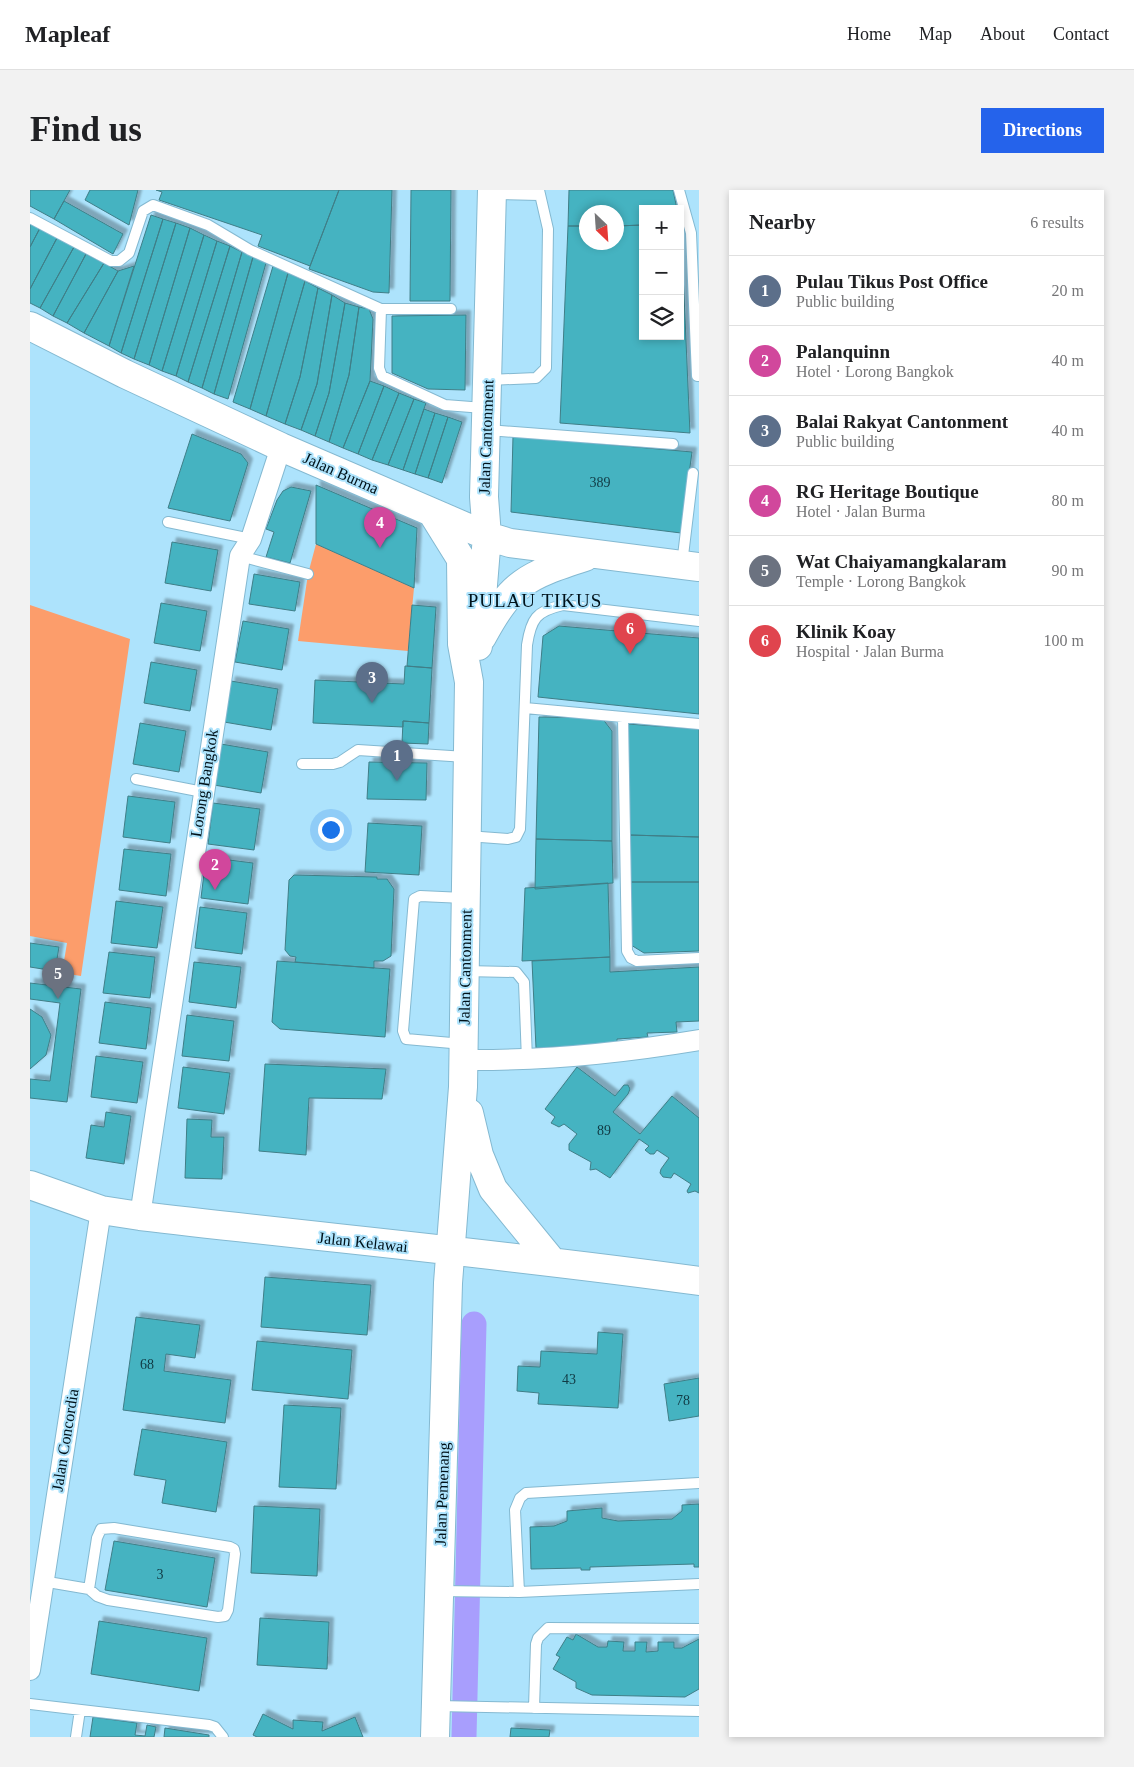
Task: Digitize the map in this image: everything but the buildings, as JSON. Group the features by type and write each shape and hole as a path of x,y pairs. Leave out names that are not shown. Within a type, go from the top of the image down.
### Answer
{"main road":[{"name":"Jalan Cantonment","path":"469,682 479,642 487,536 484,497 492,192"},
{"name":"Jalan Burma","path":"30,326 124,374 281,447 487,536 510,543 591,555 691,566"},
{"name":"Jalan Cantonment","path":"433,514 460,560 462,644 469,682 463,1064 452,1252"},
{"path":"479,642 497,610 517,587 538,574 591,555"},
{"path":"463,1064 479,1155 492,1189 551,1260"},
{"name":"Jalan Kelawai","path":"30,1185 101,1210 140,1216 452,1252 551,1260 699,1281"},
{"name":"Jalan Pemenang","path":"435,1737 435,1706 451,1592 445,1372 452,1252"}],"street":[{"name":"Lorong Bangkok","path":"140,1216 240,556 251,539 281,447"},
{"path":"463,1064 620,1053 699,1040"},
{"name":"Jalan Concordia","path":"30,1670 36,1579 101,1210"}],"lane":[{"path":"679,190 691,233 699,376"},
{"path":"488,380 536,378 546,368 548,229 539,193 492,192"},
{"path":"30,218 111,261 119,261 129,253 143,211 148,206 153,205 208,225 268,258 381,309 451,309"},
{"path":"381,309 379,368 382,376 445,405 487,419 673,444"},
{"path":"691,566 693,473"},
{"path":"168,522 251,539"},
{"path":"240,556 308,574"},
{"path":"467,836 508,840 516,837 520,829 530,629 536,617 548,608 563,605 699,621"},
{"path":"525,708 699,724"},
{"path":"623,718 627,950 631,958 637,961 699,958"},
{"path":"302,764 334,764 358,750 468,757"},
{"path":"136,779 203,792"},
{"path":"463,1064 416,1041 406,1039 403,1031 414,899 420,896 466,898"},
{"path":"465,971 516,972 521,976 524,982 527,1060"},
{"path":"519,1592 515,1510 520,1498 526,1493 699,1483"},
{"path":"36,1579 89,1589 97,1596 108,1600 212,1616 225,1616 230,1604 234,1549 114,1528 101,1529 97,1538 89,1589"},
{"path":"451,1592 519,1592 699,1584"},
{"path":"534,1708 536,1644 538,1638 548,1628 699,1629"},
{"path":"30,1704 215,1727 223,1737"},
{"path":"435,1706 699,1711"},
{"path":"76,1737 80,1710"}],"shaded area":[{"path":"316,544 414,588 408,651 298,641 308,574"},
{"path":"30,605 130,639 81,976 62,973 67,943 30,936"}],"waterway":[{"path":"464,1737 474,1324"}],"place":[{"name":"RG Heritage Boutique","path":"380,548"},
{"name":"Klinik Koay","path":"630,654"},
{"name":"Balai Rakyat Cantonment","path":"372,703"},
{"name":"Pulau Tikus Post Office","path":"397,781"},
{"name":"Palanquinn","path":"215,890"},
{"name":"Wat Chaiyamangkalaram","path":"58,999"}],"district":[{"name":"PULAU TIKUS","path":"535,600"}]}
